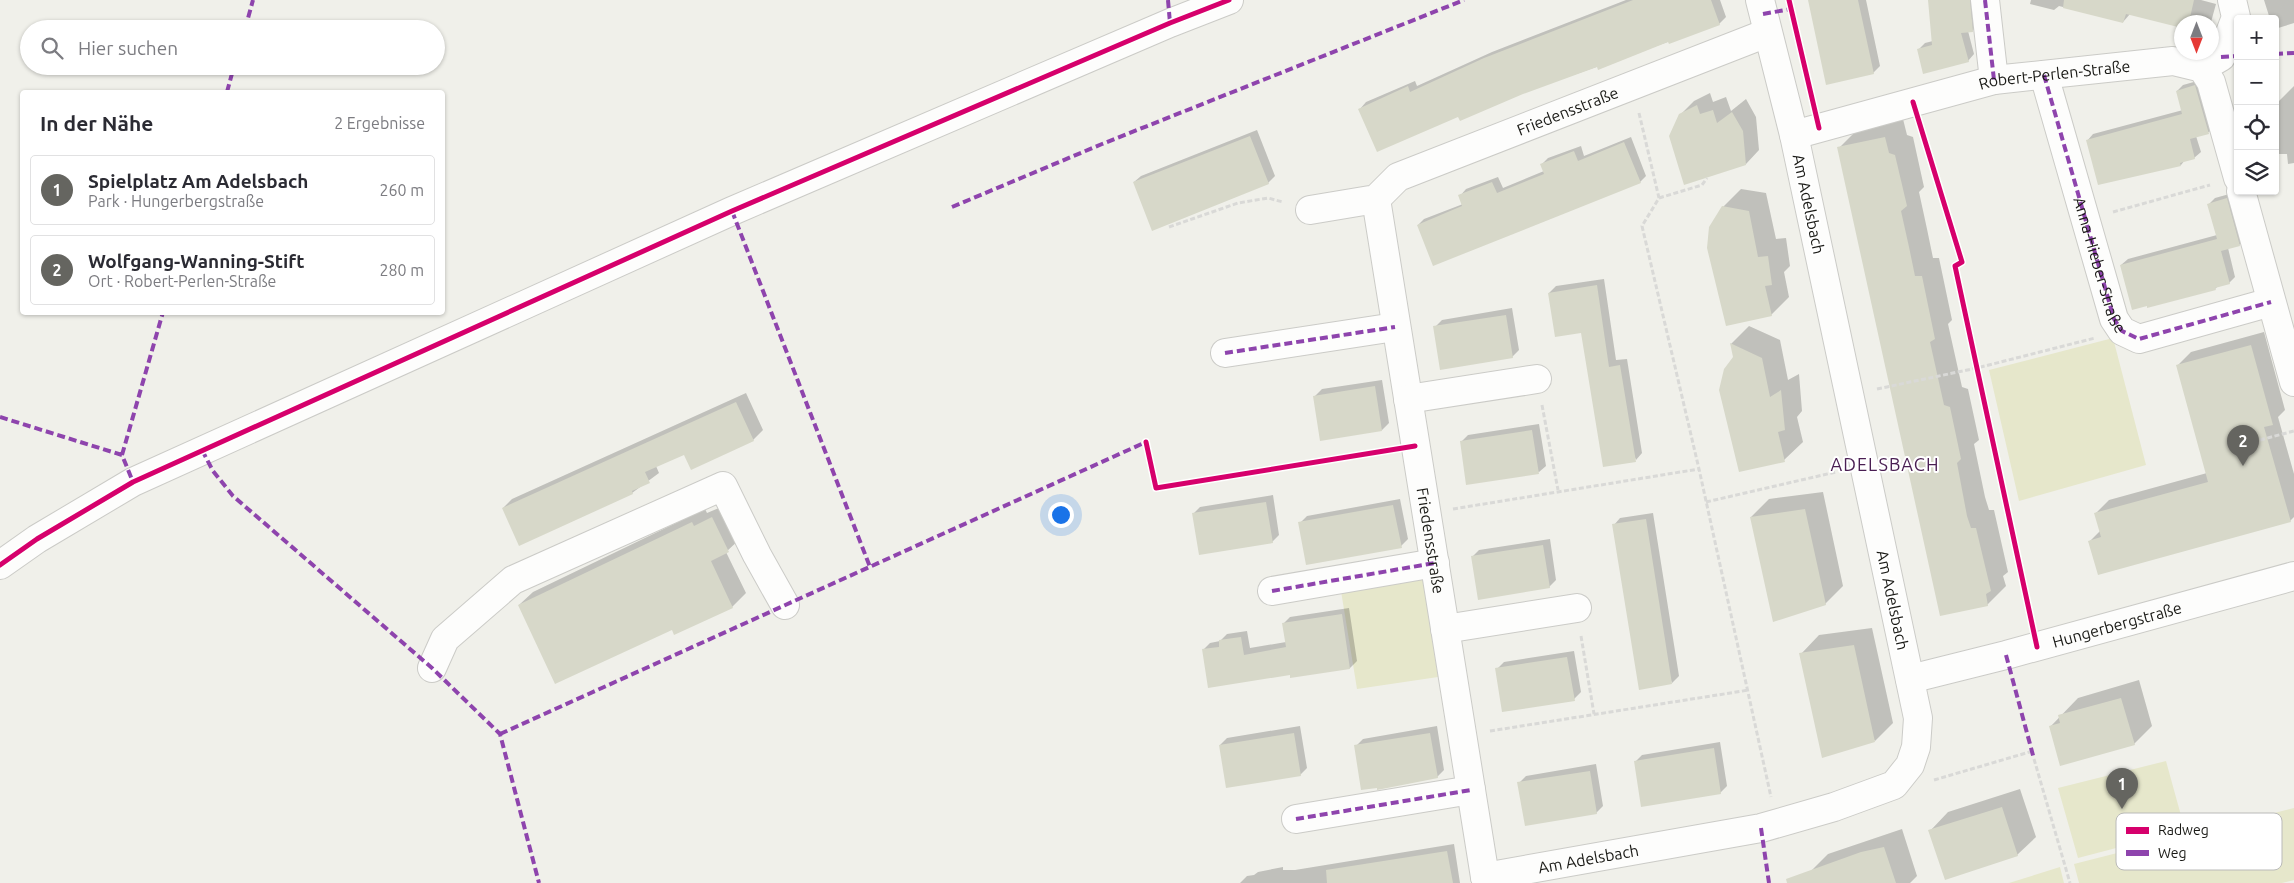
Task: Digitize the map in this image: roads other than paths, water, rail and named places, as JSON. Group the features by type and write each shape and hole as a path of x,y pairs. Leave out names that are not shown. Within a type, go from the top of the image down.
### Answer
{"street":[{"path":"0,565 38,539 132,482 732,211 1170,23 1229,0"},
{"name":"Am Adelsbach","path":"1487,880 1761,828 1834,806 1894,785 1910,765 1916,748 1918,718 1910,679 1794,135 1760,0"},
{"path":"1985,0 1994,80"},
{"path":"2232,0 2236,17 2221,57 2202,68 2211,82 2234,164"},
{"name":"Friedensstraße","path":"1487,880 1395,327 1376,199 1398,177 1767,33"},
{"name":"Robert-Perlen-Straße","path":"1794,135 1994,80 2173,61 2202,68"},
{"name":"Anna-Hieber-Straße","path":"2044,75 2114,319 2122,331 2139,339 2271,302"},
{"path":"2242,195 2294,382"},
{"path":"1310,210 1376,199"},
{"path":"1225,353 1395,327"},
{"path":"1408,399 1537,379"},
{"path":"432,668 445,639 513,580 723,486 757,555 785,605"},
{"path":"1272,591 1435,563"},
{"name":"Hungerbergstraße","path":"1910,679 2014,653 2294,576"},
{"path":"1445,629 1577,608"},
{"path":"1296,819 1471,790"}],"place":[{"name":"Wolfgang-Wanning-Stift","path":"2243,466"},
{"name":"Spielplatz Am Adelsbach","path":"2122,809"}],"district":[{"name":"ADELSBACH","path":"1885,464"}]}
